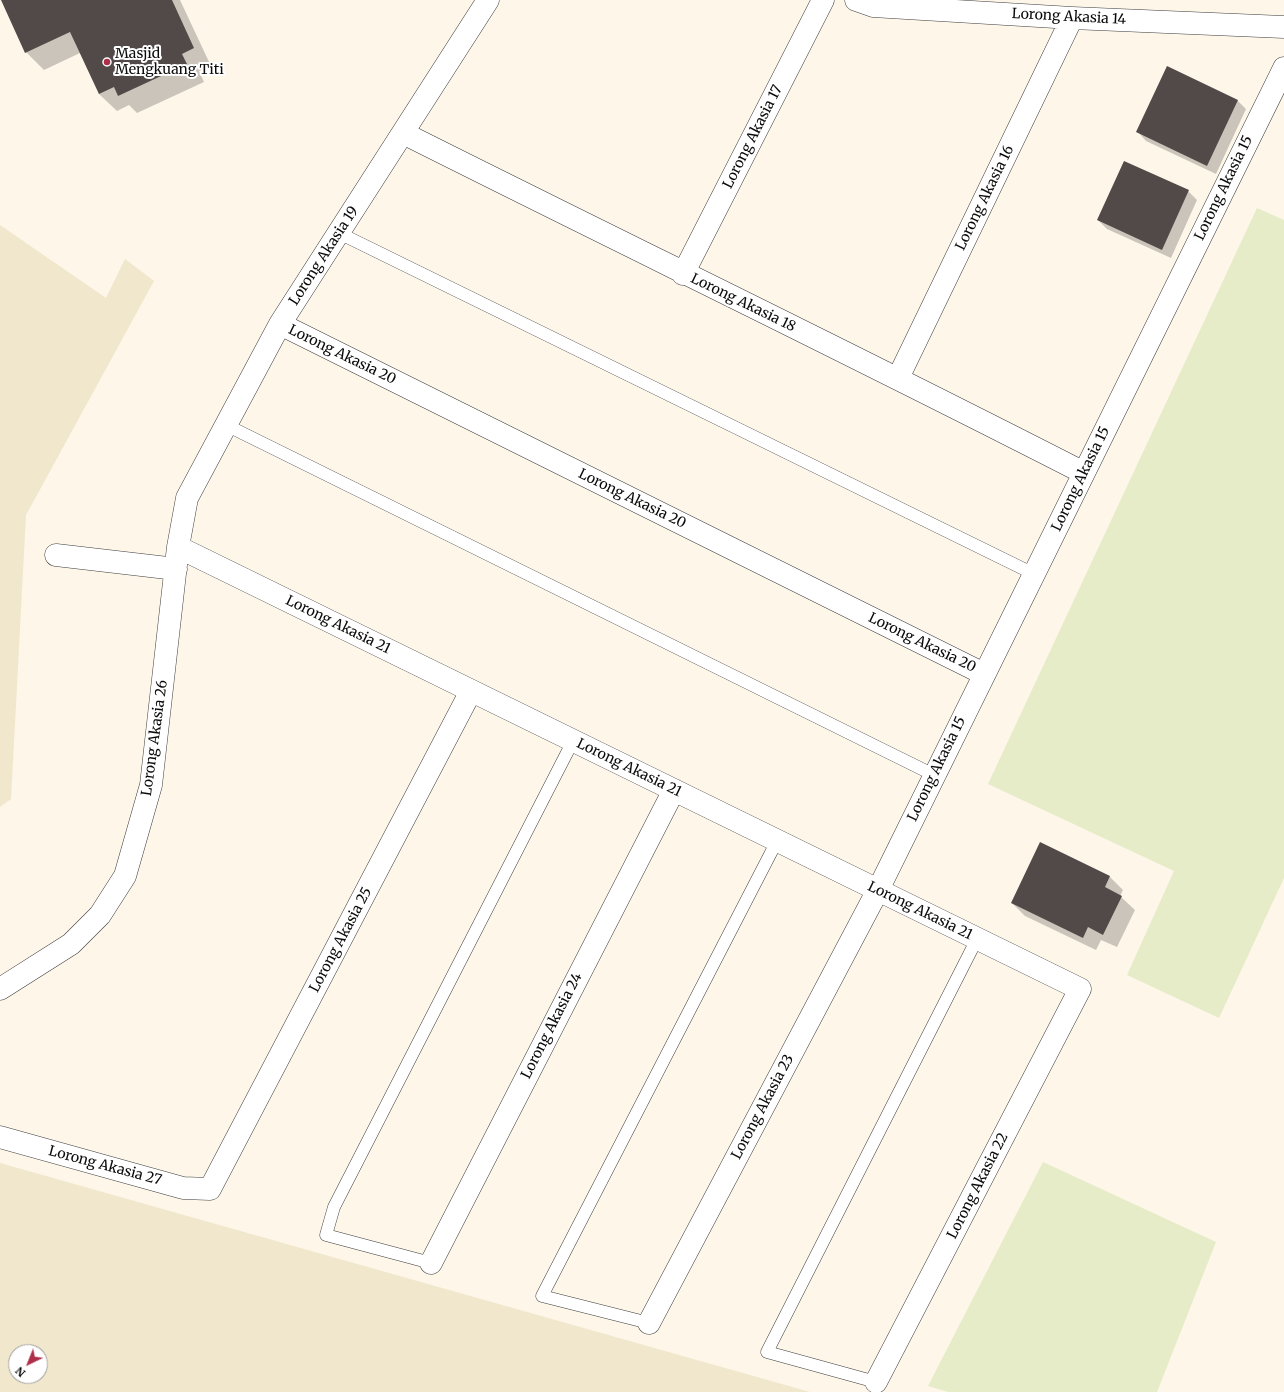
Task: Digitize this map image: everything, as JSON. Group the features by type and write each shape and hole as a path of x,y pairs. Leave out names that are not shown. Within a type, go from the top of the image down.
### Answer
{"street":[{"name":"Lorong Akasia 19","path":"178,547 187,498 280,324 488,0"},
{"name":"Lorong Akasia 17","path":"683,274 823,0"},
{"name":"Lorong Akasia 14","path":"856,0 873,6 1072,18 1284,27"},
{"name":"Lorong Akasia 16","path":"898,378 1072,18"},
{"name":"Lorong Akasia 15","path":"878,890 1284,68"},
{"name":"Lorong Akasia 18","path":"403,133 683,274 898,378 1084,473"},
{"name":"Lorong Akasia 20","path":"280,324 984,674"},
{"name":"Lorong Akasia 26","path":"0,989 71,944 100,915 125,876 151,785 178,547"},
{"name":"Lorong Akasia 21","path":"178,547 1080,989"},
{"path":"56,554 176,569"},
{"name":"Lorong Akasia 25","path":"210,1189 472,691"},
{"name":"Lorong Akasia 24","path":"431,1263 674,790"},
{"name":"Lorong Akasia 23","path":"649,1323 878,890"},
{"name":"Lorong Akasia 22","path":"876,1382 1080,989"},
{"name":"Lorong Akasia 27","path":"0,1137 183,1188 210,1189"}],"lane":[{"path":"339,233 1034,574"},
{"path":"226,425 934,775"},
{"path":"431,1263 326,1235 334,1206 573,741"},
{"path":"649,1323 542,1296 777,841"},
{"path":"876,1382 767,1352 977,939"}],"shaded area":[{"path":"0,225 106,298 125,259 154,281 26,515 11,799 0,807"},
{"path":"0,1163 810,1392 0,1392"}],"green space":[{"path":"1257,208 1284,220 1284,878 1219,1018 1127,975 1174,871 988,784"},
{"path":"1043,1162 1216,1242 1157,1392 948,1392 928,1386"}],"building":[{"path":"1,0 172,0 194,48 182,54 187,64 118,96 114,87 99,94 70,32 25,53"},
{"path":"1167,66 1238,100 1207,166 1136,132"},
{"path":"1124,161 1189,190 1162,250 1097,220"},
{"path":"1040,842 1110,876 1105,887 1122,896 1103,935 1088,927 1083,938 1011,903"}],"place":[{"name":"Masjid Mengkuang Titi","path":"107,62"}]}
